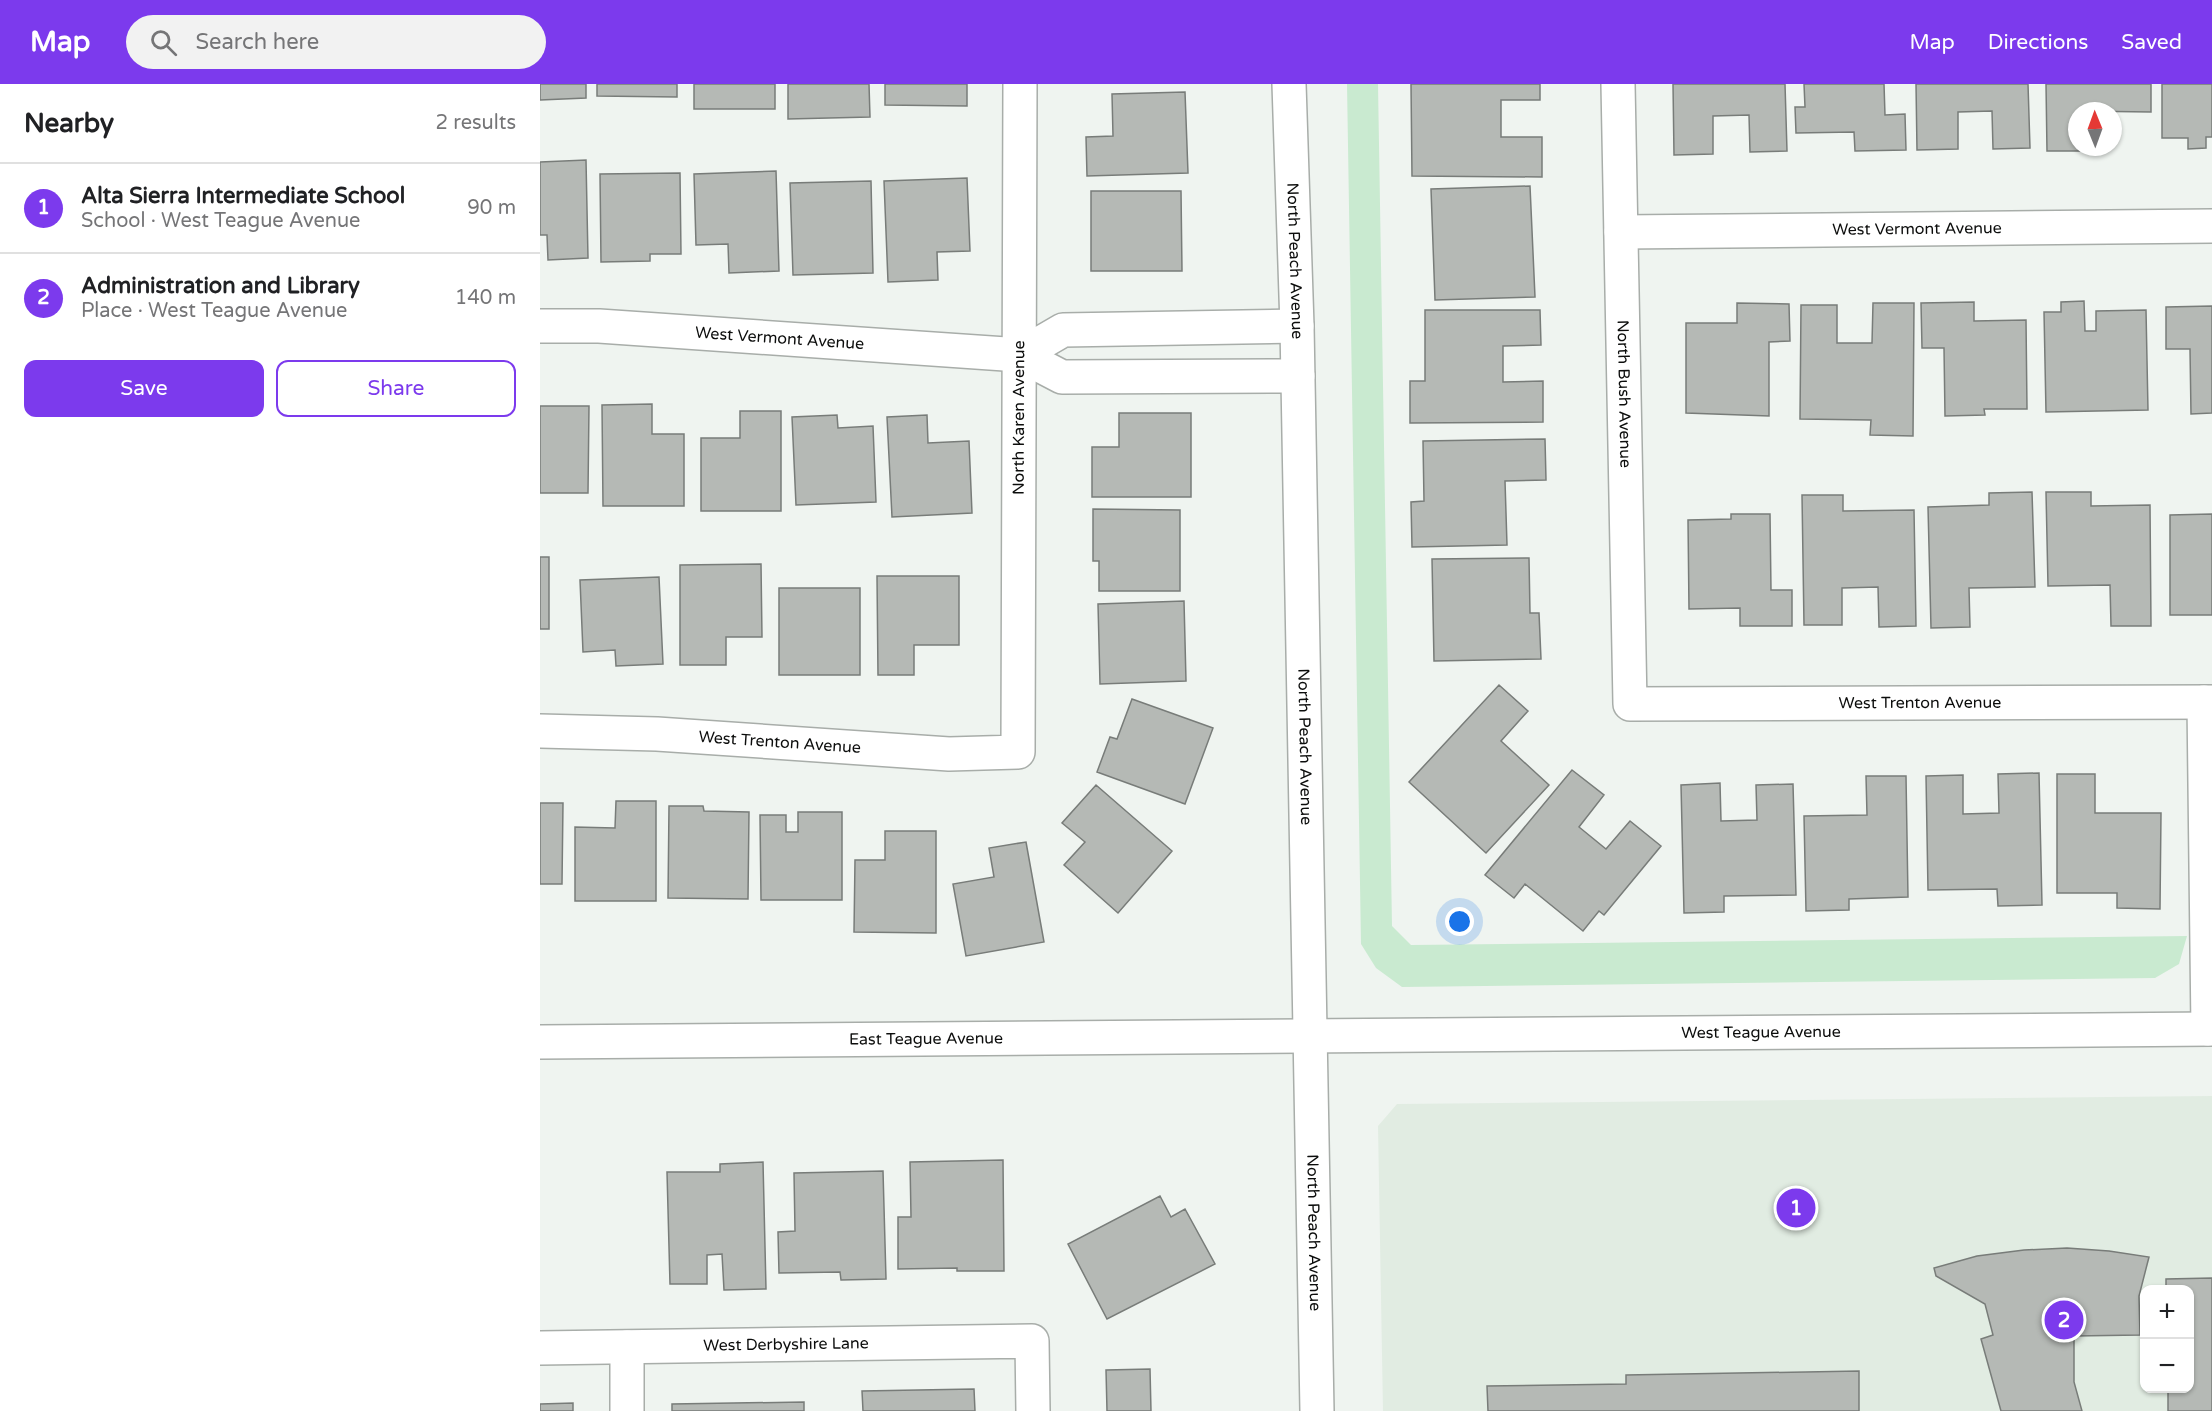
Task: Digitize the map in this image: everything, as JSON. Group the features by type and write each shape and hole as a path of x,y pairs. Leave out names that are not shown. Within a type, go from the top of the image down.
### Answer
{"street":[{"name":"North Karen Avenue","path":"1018,752 1020,84"},
{"name":"North Peach Avenue","path":"1289,84 1297,326 1317,1411"},
{"name":"North Bush Avenue","path":"1618,84 1630,704"},
{"name":"West Vermont Avenue","path":"1621,232 2212,226"},
{"name":"West Vermont Avenue","path":"540,326 599,326 1020,355 1062,377 1298,376"},
{"path":"1020,355 1063,330 1297,326"},
{"path":"2208,702 2210,1029"},
{"name":"West Trenton Avenue","path":"1630,704 2208,702"},
{"name":"West Trenton Avenue","path":"540,731 657,734 949,754 1018,752"},
{"name":"West Teague Avenue","path":"1310,1035 2210,1029"},
{"name":"East Teague Avenue","path":"540,1042 1310,1035"},
{"name":"West Derbyshire Lane","path":"540,1348 1032,1341 1033,1411"},
{"path":"627,1347 627,1411"}],"shaded area":[{"path":"2212,1096 2212,1411 1383,1411 1378,1126 1397,1104"}],"green space":[{"path":"1347,84 1378,84 1392,926 1411,945 2187,936 2179,964 2155,978 1402,987 1376,968 1361,944"}],"building":[{"path":"540,84 586,84 586,98 540,100"},
{"path":"597,84 677,84 677,97 597,96"},
{"path":"694,84 775,84 775,109 694,109"},
{"path":"788,84 869,84 870,117 788,119"},
{"path":"885,84 967,84 967,106 885,105"},
{"path":"1411,84 1540,84 1540,100 1501,100 1501,137 1542,137 1542,177 1412,176"},
{"path":"1673,84 1785,84 1787,151 1750,152 1749,115 1713,116 1713,154 1674,155"},
{"path":"1804,84 1884,84 1885,115 1905,114 1906,150 1855,151 1854,132 1796,133 1795,107 1805,107"},
{"path":"1916,84 2028,84 2030,148 1993,149 1992,111 1958,112 1958,149 1917,150"},
{"path":"2046,84 2151,84 2151,112 2122,112 2122,102 2068,102 2068,151 2047,151"},
{"path":"2162,84 2212,84 2212,137 2206,137 2206,148 2188,149 2188,138 2162,138"},
{"path":"1185,92 1188,173 1087,176 1086,137 1113,136 1112,94"},
{"path":"586,160 588,258 548,260 547,235 540,235 540,162"},
{"path":"776,171 779,271 729,273 728,244 696,245 694,174"},
{"path":"680,173 681,254 650,254 650,261 601,262 600,174"},
{"path":"967,178 970,251 937,252 938,280 888,282 884,181"},
{"path":"871,181 873,273 793,275 790,183"},
{"path":"1530,186 1535,297 1435,300 1431,189"},
{"path":"1091,191 1181,191 1182,271 1091,271"},
{"path":"2084,301 2085,331 2096,331 2096,311 2146,310 2148,410 2046,412 2044,312 2061,312 2061,302"},
{"path":"1974,302 1974,321 2026,320 2027,409 1984,409 1985,415 1945,416 1944,348 1922,348 1921,303"},
{"path":"1737,303 1789,304 1790,341 1769,342 1769,416 1686,413 1686,323 1737,323"},
{"path":"1873,303 1914,303 1913,436 1870,435 1871,420 1800,419 1801,305 1837,305 1837,343 1872,343"},
{"path":"2212,306 2212,413 2191,414 2190,349 2166,349 2166,307"},
{"path":"1425,310 1540,310 1541,345 1503,346 1503,382 1543,381 1543,422 1410,423 1410,381 1425,381"},
{"path":"652,404 652,434 684,434 684,506 603,506 602,405"},
{"path":"540,406 589,406 588,493 540,493"},
{"path":"740,411 781,411 781,511 701,511 701,438 740,438"},
{"path":"1119,413 1191,413 1191,497 1092,497 1092,447 1119,447"},
{"path":"837,415 838,428 873,426 876,502 796,505 792,417"},
{"path":"927,415 928,443 969,441 972,513 892,517 887,417"},
{"path":"1545,439 1546,480 1505,481 1507,545 1412,547 1411,502 1424,501 1423,441"},
{"path":"2032,492 2035,587 1969,588 1970,627 1931,628 1928,507 1989,505 1989,493"},
{"path":"2046,492 2091,492 2091,506 2150,505 2151,626 2111,626 2110,585 2048,586"},
{"path":"1802,495 1843,495 1843,511 1914,510 1916,626 1879,627 1878,587 1842,588 1842,625 1804,625"},
{"path":"1093,509 1180,510 1180,591 1099,591 1099,561 1093,561"},
{"path":"1731,514 1770,514 1771,590 1792,590 1792,626 1740,626 1740,608 1689,609 1688,520 1731,519"},
{"path":"2212,514 2212,615 2170,615 2170,515"},
{"path":"540,557 549,557 549,629 540,629"},
{"path":"1529,558 1530,613 1539,613 1541,659 1434,661 1432,559"},
{"path":"761,564 762,637 726,637 726,665 680,665 680,565"},
{"path":"877,576 959,576 959,645 914,645 914,675 878,675"},
{"path":"659,577 663,664 616,666 615,650 583,652 580,580"},
{"path":"779,588 860,588 860,675 779,675"},
{"path":"1184,601 1186,681 1100,684 1098,604"},
{"path":"1499,685 1528,711 1501,741 1549,785 1486,853 1409,782"},
{"path":"1132,699 1213,728 1185,804 1097,772 1110,737 1117,739"},
{"path":"1572,770 1604,795 1579,827 1606,849 1630,821 1661,846 1604,915 1599,911 1583,931 1525,884 1514,898 1485,875"},
{"path":"2039,773 2042,905 1998,906 1997,889 1928,890 1926,776 1963,775 1963,814 1999,813 1998,774"},
{"path":"2057,774 2095,774 2095,813 2161,813 2160,909 2117,908 2117,893 2057,893"},
{"path":"1866,776 1906,776 1908,897 1849,899 1849,910 1806,911 1804,816 1867,815"},
{"path":"1720,783 1721,821 1757,820 1756,785 1793,784 1796,895 1724,896 1724,912 1684,913 1681,785"},
{"path":"1096,785 1172,851 1118,913 1064,865 1085,842 1062,823"},
{"path":"616,801 656,801 656,901 575,901 575,827 615,828"},
{"path":"540,803 563,803 562,884 540,884"},
{"path":"669,806 703,806 704,811 749,812 748,899 668,898"},
{"path":"798,812 842,812 842,900 761,900 760,815 786,815 786,832 798,832"},
{"path":"885,831 936,831 936,933 854,932 855,860 885,860"},
{"path":"1026,842 1044,942 966,956 953,884 994,877 989,848"},
{"path":"1003,1160 1004,1271 957,1271 957,1268 898,1269 898,1217 911,1217 910,1162"},
{"path":"763,1162 766,1289 724,1290 722,1254 707,1255 707,1284 670,1284 667,1172 720,1172 720,1164"},
{"path":"883,1171 886,1279 841,1280 840,1272 779,1273 778,1232 795,1231 794,1173"},
{"path":"1160,1196 1171,1217 1185,1209 1215,1264 1107,1319 1068,1244"},
{"path":"2067,1248 2149,1257 2140,1285 2140,1335 2074,1336 2074,1382 2082,1411 2001,1411 1981,1339 1993,1335 1985,1304 1936,1276 1934,1268 1977,1256 2024,1250"},
{"path":"2212,1278 2212,1411 2168,1411 2168,1393 2194,1393 2194,1285 2166,1285 2166,1279"},
{"path":"1150,1369 1151,1411 1107,1411 1106,1370"},
{"path":"1859,1371 1859,1411 1488,1411 1487,1386 1626,1384 1626,1375"},
{"path":"974,1389 975,1411 863,1411 862,1391"},
{"path":"804,1402 804,1411 672,1411 672,1404"},
{"path":"573,1403 573,1411 540,1411 540,1404"}],"place":[{"name":"Alta Sierra Intermediate School","path":"1796,1208"},
{"name":"Administration and Library","path":"2064,1320"}]}
